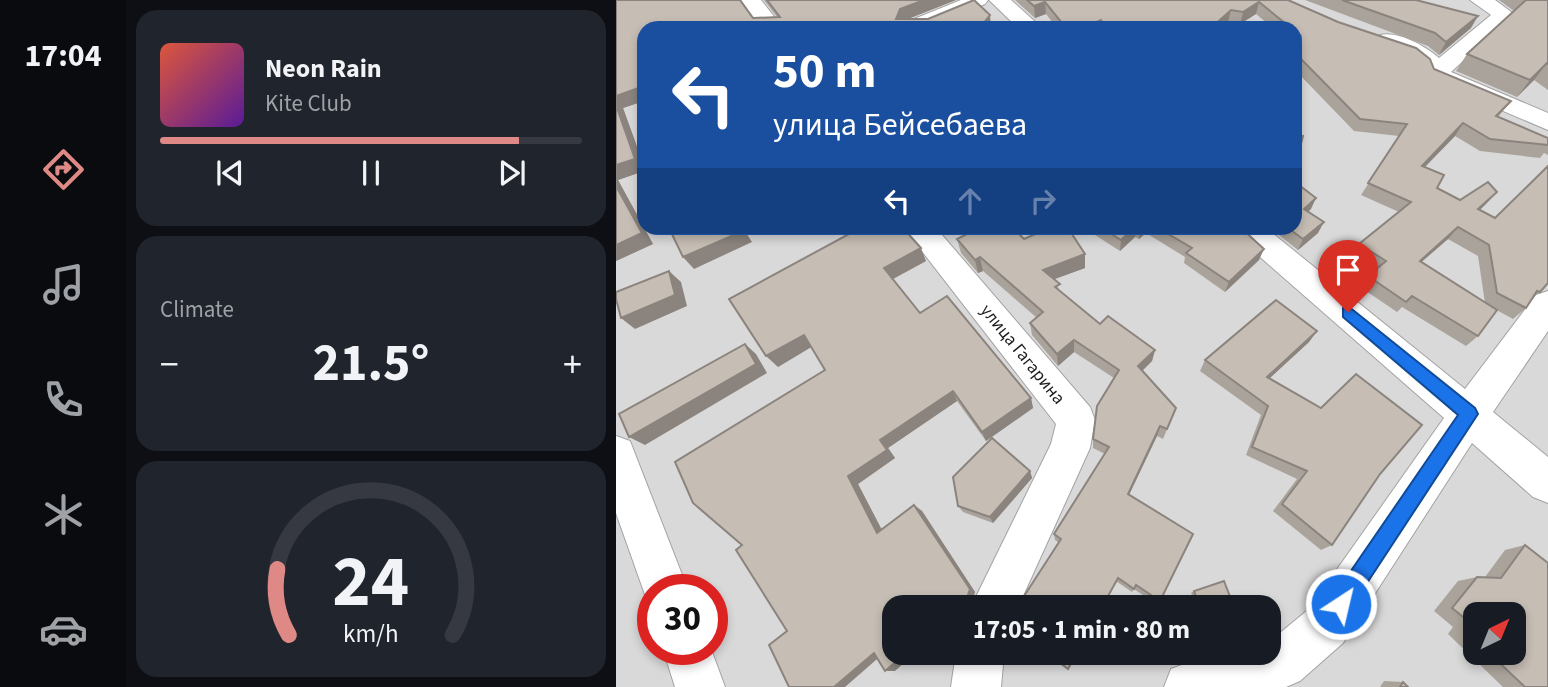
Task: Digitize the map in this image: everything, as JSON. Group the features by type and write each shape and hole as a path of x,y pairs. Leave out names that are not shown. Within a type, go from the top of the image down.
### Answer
{"street":[{"path":"751,0 767,21"},
{"path":"928,21 978,0"},
{"path":"999,0 1023,21"},
{"path":"1480,0 1504,14 1436,74 1548,121"},
{"path":"1366,32 1419,53 1439,71"},
{"name":"улица Гагарина","path":"925,235 1076,420 1070,448 1000,595"},
{"path":"1255,235 1548,482"},
{"path":"1189,687 1242,671 1283,664 1326,626 1469,414 1548,304"},
{"path":"616,455 659,574"},
{"path":"692,665 700,687"},
{"path":"976,687 979,665"}],"shaded area":[{"path":"616,0 1548,0 1548,687 616,687"}],"building":[{"path":"616,0 740,0 753,18 780,17 767,0 924,0 900,9 896,19 928,19 974,0 990,15 985,21 637,21 637,88 616,96"},
{"path":"1027,0 1288,0 1338,22 1416,48 1430,59 1434,69 1511,101 1496,116 1548,138 1548,145 1490,139 1463,123 1422,166 1444,175 1437,188 1460,200 1488,182 1497,192 1478,209 1495,218 1548,166 1548,283 1540,292 1537,291 1526,308 1497,293 1489,245 1458,227 1420,261 1497,310 1478,336 1412,296 1406,302 1368,276 1386,261 1359,244 1411,202 1368,183 1407,124 1360,119 1302,60 1302,21 1282,21 1259,2 1243,12 1231,10 1219,21 1060,21 1045,2 1034,6"},
{"path":"1342,0 1416,0 1478,16 1446,42 1435,33"},
{"path":"1526,0 1548,0 1548,64 1530,80 1467,54"},
{"path":"616,105 635,159 616,165"},
{"path":"616,186 637,224 638,235 616,245"},
{"path":"1302,187 1316,198 1304,209 1324,222 1303,239 1298,235 1302,235"},
{"path":"672,235 734,235 683,257"},
{"path":"847,235 909,235 921,248 884,268 920,313 947,296 1031,398 982,432 953,391 880,440 887,450 848,476 877,533 914,505 970,589 968,595 882,595 882,665 892,665 885,671 874,653 834,687 789,687 769,645 787,631 736,550 742,545 693,503 675,462 825,370 804,335 766,356 729,299"},
{"path":"965,235 1020,235 1024,239 1033,235 1073,235 1085,254 1043,270 1060,284 1055,287 1100,324 1108,316 1155,350 1138,366 1176,408 1167,429 1160,426 1128,494 1193,534 1163,595 1151,595 1136,585 1134,589 1118,578 1109,595 1025,595 1061,539 1054,534 1109,447 1093,439 1097,406 1119,370 1074,340 1057,354 1030,323 1043,312 980,257 975,260 957,239"},
{"path":"1113,235 1126,235 1121,240"},
{"path":"1170,235 1249,235 1264,249 1229,282 1186,253 1192,248"},
{"path":"669,271 675,295 621,318 616,292"},
{"path":"1276,300 1317,331 1267,377 1321,408 1356,374 1422,425 1380,474 1332,545 1282,504 1307,471 1252,447 1268,406 1205,360"},
{"path":"745,344 756,364 629,437 619,414"},
{"path":"992,438 1030,471 990,517 958,506 953,477"},
{"path":"1525,545 1548,563 1548,687 1525,687 1502,665 1526,665 1526,602 1463,602 1463,617 1452,608 1477,577 1501,578"},
{"path":"1224,581 1229,595 1196,595 1194,591"}],"route":[{"path":"1341,604 1469,414 1348,312"}]}
